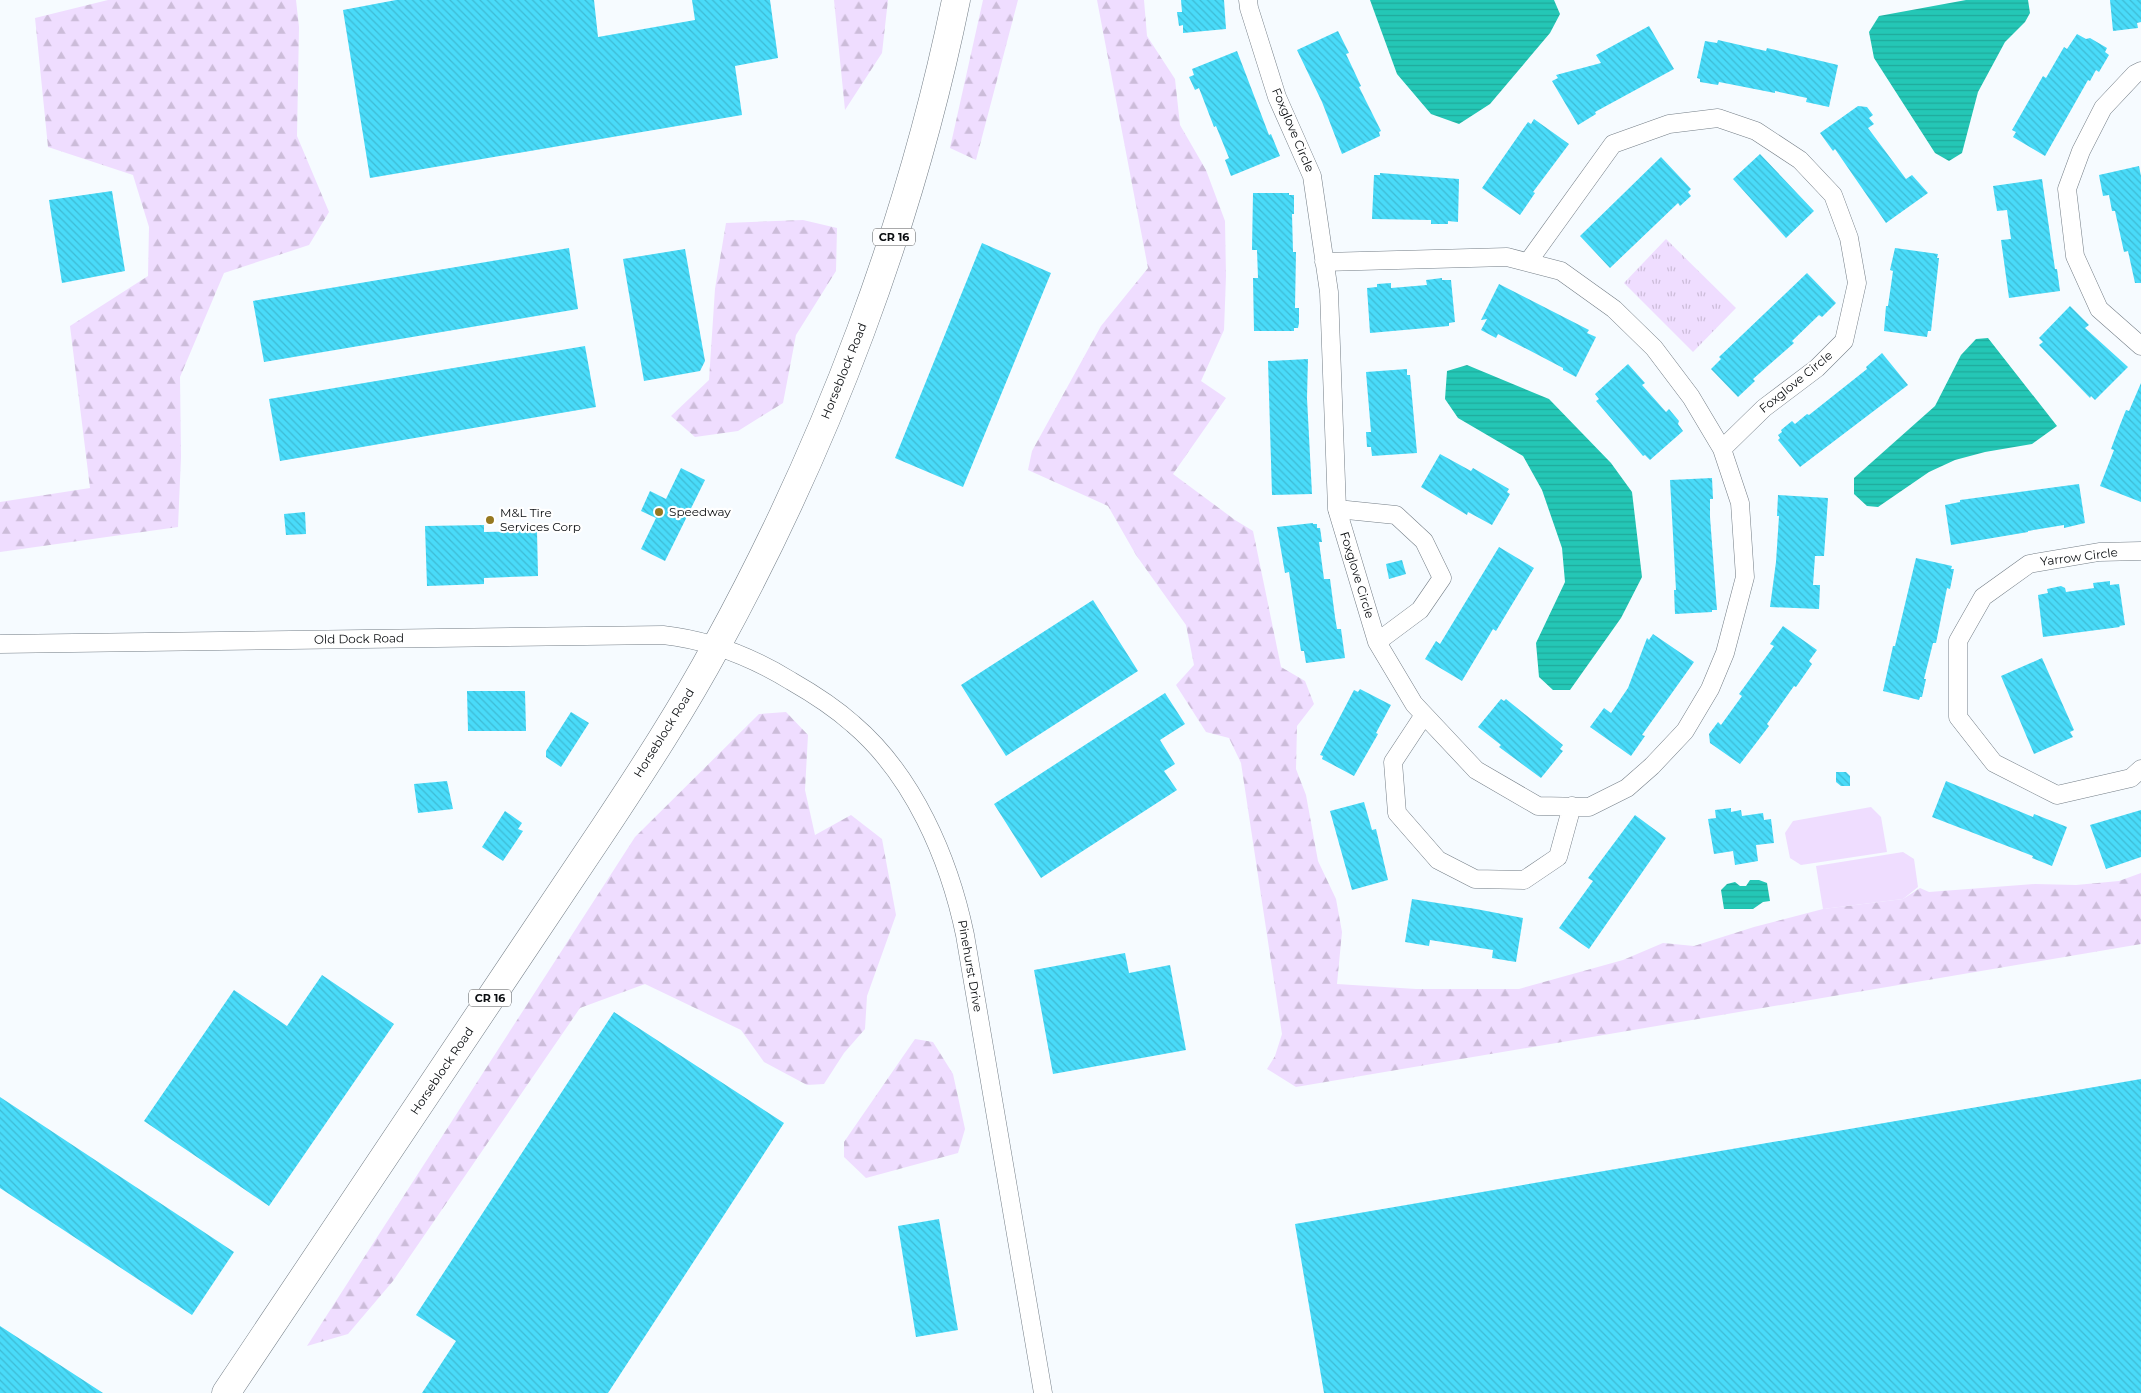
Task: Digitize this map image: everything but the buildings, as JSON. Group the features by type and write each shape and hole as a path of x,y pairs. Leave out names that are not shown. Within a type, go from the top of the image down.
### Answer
{"main road":[{"name":"Horseblock Road","path":"226,1393 605,827 660,741 716,646 806,465 870,305 913,174 937,85 956,0"}],"street":[{"name":"Foxglove Circle","path":"1248,0 1278,96 1312,176 1328,292 1337,509 1377,642 1414,704 1476,770 1538,806 1589,807 1627,788 1652,766 1685,731 1710,689 1724,653 1745,577 1740,503 1722,449 1691,397 1654,348 1614,310 1561,271 1507,257 1324,262"},
{"path":"2141,71 2135,74 2103,108 2081,151 2067,189 2075,256 2099,309 2141,346"},
{"name":"Foxglove Circle","path":"1528,262 1613,144 1669,124 1718,118 1756,132 1800,160 1832,194 1849,238 1857,283 1844,341 1817,368 1764,408 1722,449"},
{"path":"1337,509 1396,515 1424,541 1442,578 1420,610 1377,642"},
{"name":"Yarrow Circle","path":"2141,551 2099,552 2029,564 1983,597 1958,641 1958,717 1994,763 2057,795 2131,778 2141,769"},
{"name":"Old Dock Road","path":"0,644 663,635 696,640 716,646"},
{"name":"Pinehurst Drive","path":"716,646 780,674 813,694 854,724 876,746 893,768 927,824 940,851 952,884 965,934 1043,1393"},
{"path":"1424,715 1393,762 1397,813 1438,860 1475,879 1524,880 1558,857 1572,806"}],"green space":[{"path":"108,0 296,0 299,27 297,136 329,212 309,245 224,273 180,377 181,457 178,527 0,552 0,502 90,488 70,326 148,276 149,227 133,175 48,147 35,18"},
{"path":"834,0 888,0 882,53 845,110"},
{"path":"983,0 1018,0 976,160 950,148"},
{"path":"1097,0 1144,0 1147,36 1175,79 1180,125 1206,170 1225,221 1226,276 1224,330 1201,381 1226,398 1173,474 1253,531 1281,667 1305,681 1314,704 1297,726 1296,769 1306,795 1318,861 1336,899 1342,932 1337,984 1416,989 1519,989 1623,960 1663,943 1694,946 1754,927 1823,909 1903,899 1920,888 1929,892 2035,884 2076,885 2119,881 2141,873 2141,944 1296,1087 1267,1069 1275,1056 1282,1034 1241,763 1229,738 1206,732 1176,685 1194,665 1186,625 1136,555 1108,506 1028,470 1032,451 1101,326 1148,268"},
{"path":"803,220 837,228 836,271 796,335 783,403 738,431 695,437 671,416 709,380 715,289 726,223"},
{"path":"1666,239 1736,308 1693,352 1624,283"},
{"path":"786,712 808,735 805,790 815,835 851,815 882,839 896,915 867,996 865,1029 844,1053 824,1084 807,1085 764,1062 741,1030 645,984 580,1008 393,1281 348,1334 307,1346 635,837 759,714"},
{"path":"1871,807 1881,817 1887,852 1801,865 1790,858 1785,833 1793,821"},
{"path":"1903,852 1914,859 1918,887 1903,899 1823,909 1816,866"},
{"path":"915,1039 933,1042 953,1074 965,1129 958,1153 866,1178 844,1157 844,1142"}],"shaded area":[{"path":"1370,0 1554,0 1560,14 1550,33 1490,104 1459,124 1431,114 1397,74"},
{"path":"1966,0 2028,0 2030,13 2025,22 2005,42 1978,92 1962,153 1949,161 1935,153 1874,58 1869,32 1879,16"},
{"path":"1988,338 2057,426 2032,444 1985,452 1955,460 1929,472 1878,507 1867,506 1854,494 1854,478 1935,406 1961,355 1976,339"},
{"path":"1467,365 1549,399 1611,463 1632,492 1642,577 1621,618 1570,690 1553,690 1539,677 1536,643 1565,582 1562,548 1542,490 1523,456 1458,418 1445,399 1447,371"},
{"path":"1750,880 1759,880 1767,883 1770,901 1763,902 1753,909 1724,909 1721,890 1727,884 1735,882 1740,886 1746,886"}],"place":[{"name":"Speedway","path":"659,512"},
{"name":"M&L Tire Services Corp","path":"490,520"}]}
